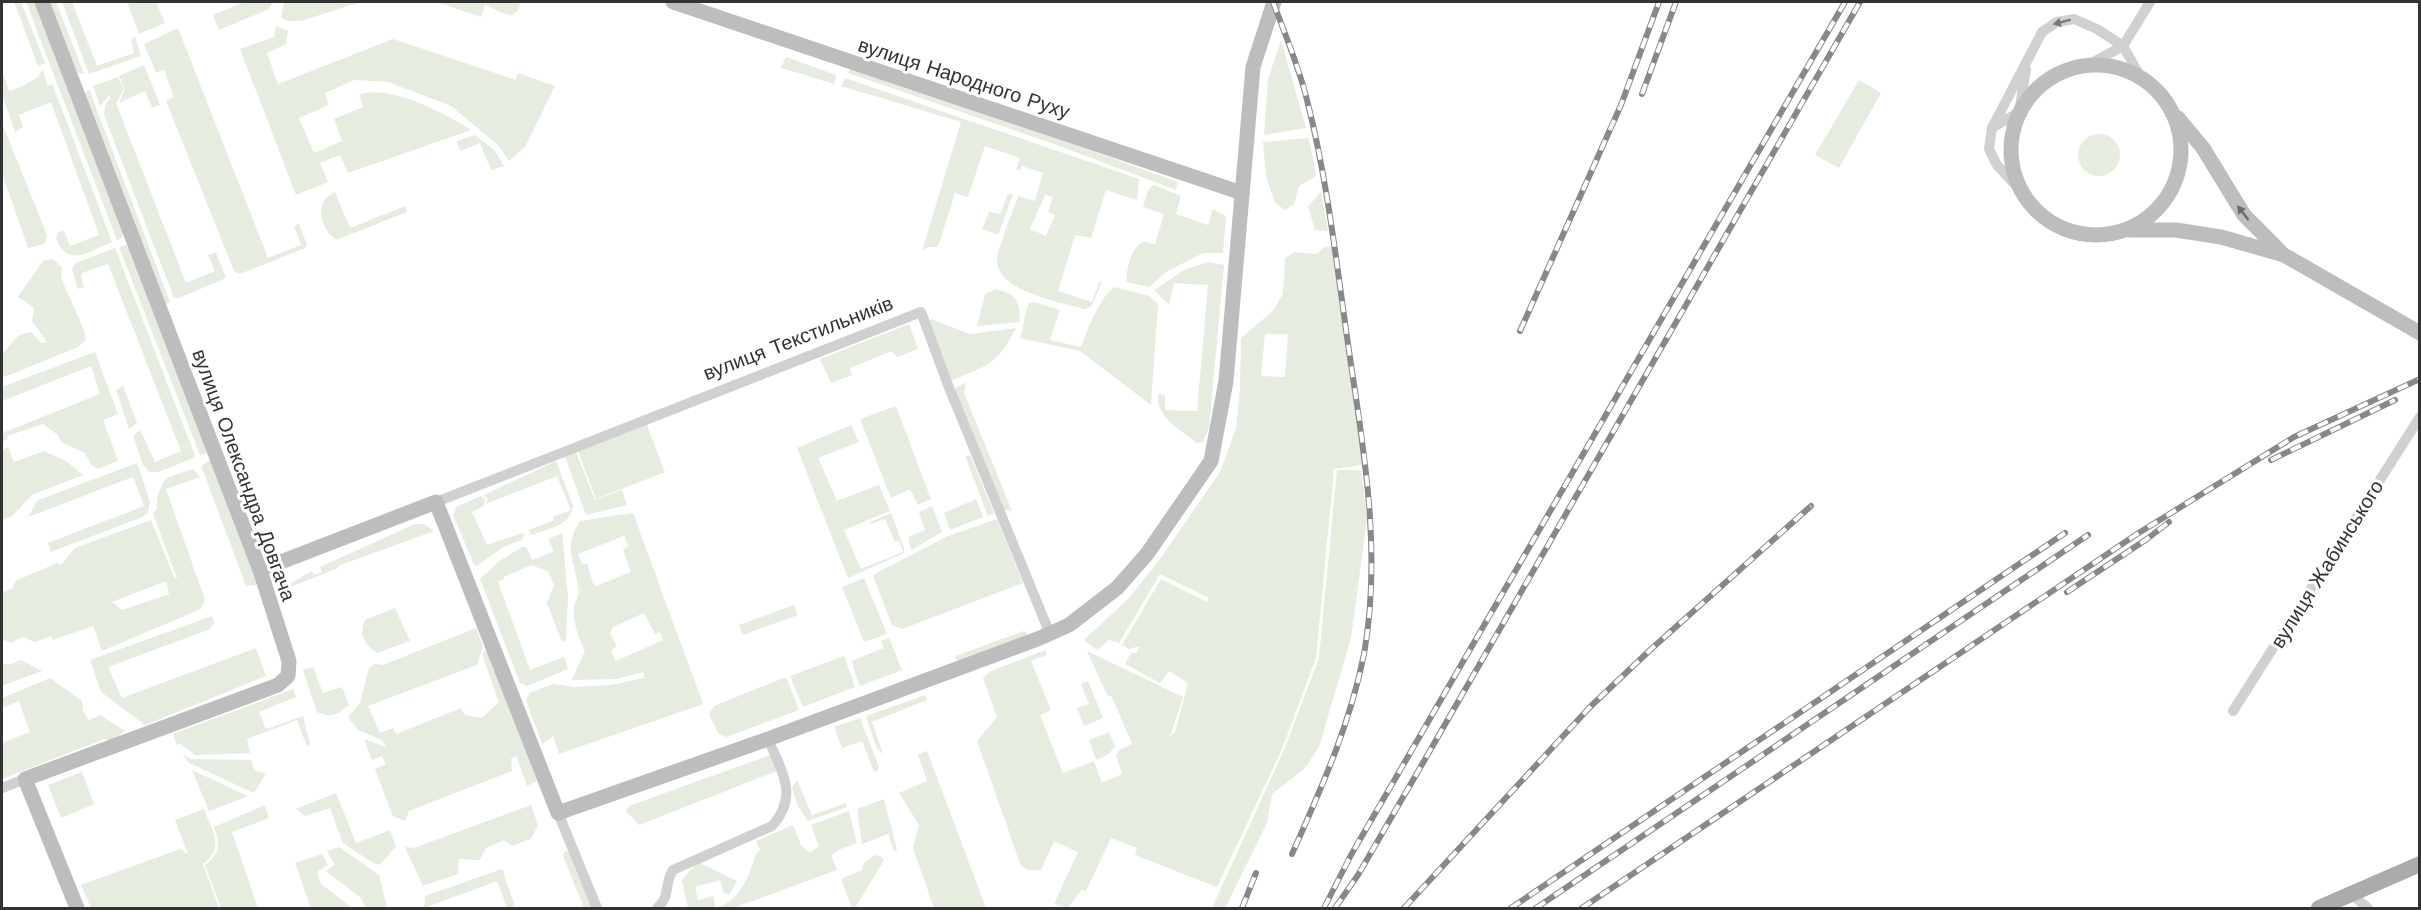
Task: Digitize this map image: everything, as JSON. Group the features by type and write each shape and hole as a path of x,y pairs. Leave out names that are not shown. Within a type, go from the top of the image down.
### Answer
{"main road":[{"path":"2319,909 2420,864"}],"street":[{"name":"вулиця Олександра Довгача","path":"2,788 278,685 288,676 289,661 260,570 42,2"},
{"name":"вулиця Народного Руху","path":"673,2 1242,194"},
{"path":"558,813 768,739 1050,634 1069,625 1117,588 1147,554 1211,461 1226,381 1253,67 1274,2"},
{"path":"1992,128 2019,112 2032,94 2048,79 2068,69 2090,64 2123,46 2150,2"},
{"path":"2140,76 2123,46 2097,29 2074,19 2056,22 2042,32 2034,45 1992,128 1989,149 1996,165 2042,215 2063,228 2086,234 2108,234 2126,230 2176,230 2221,237 2284,255 2420,333"},
{"path":"2024,194 2015,176 2011,153 2027,64 2034,45"},
{"path":"2090,64 2116,66 2140,76 2158,91 2203,148 2244,215 2284,255"},
{"path":"2126,230 2147,219 2164,202 2176,182 2181,159 2181,135 2173,112"},
{"name":"вулиця Текстильників","path":"260,570 921,312 948,385 1050,634"},
{"name":"вулиця Жабинського","path":"2233,711 2420,417"},
{"path":"436,502 597,909"},
{"path":"657,909 664,901 668,878 673,870 771,826 782,815 788,796 784,778 768,739"},
{"path":"25,779 77,909"},
{"path":"2351,894 2368,909"}],"shaded area":[{"path":"14,2 21,2 45,63 38,66"},
{"path":"26,2 34,2 123,233 122,238 117,240"},
{"path":"49,2 56,2 84,74 78,73 72,66"},
{"path":"62,2 72,2 97,66 134,53 131,39 135,37 141,56 89,74"},
{"path":"127,2 156,2 165,23 139,34"},
{"path":"244,2 273,2 269,9 219,30 213,15"},
{"path":"284,2 361,2 301,21 286,21 281,17"},
{"path":"437,2 521,2 513,15 485,5 481,17"},
{"path":"276,26 288,31 286,44 267,53 278,84 393,39 516,80 518,73 555,86 525,147 509,161 499,146 451,106 388,82 354,80 325,93 329,105 299,118 314,153 342,141 334,119 363,107 359,95 371,92 385,93 416,102 471,130 348,173 340,155 320,163 328,182 296,195 240,49 274,37"},
{"path":"178,28 268,258 301,245 294,226 299,224 307,245 305,248 240,274 234,271 166,101 174,97 164,70 156,73 144,44"},
{"path":"1281,40 1306,128 1264,135 1268,79"},
{"path":"786,57 836,75 834,84 781,68"},
{"path":"144,65 160,105 152,108 145,91 119,103 125,89 119,76"},
{"path":"851,68 1178,182 1176,190 1057,145 848,73"},
{"path":"43,70 48,87 52,83 112,242 80,255 66,253 56,238 58,232 64,231 70,246 99,235 51,102 19,115 23,127 15,132 2,94 2,71 9,91 40,76 39,73"},
{"path":"118,77 124,89 116,103 186,283 215,271 208,255 216,252 226,278 179,298 174,298 104,115 105,105 111,98 109,96 100,106 93,86"},
{"path":"845,78 1139,179 1137,200 1106,190 1091,238 1075,235 1058,291 1092,302 1099,282 1102,282 1091,307 1084,309 1031,293 1018,287 999,270 998,253 1018,196 1035,201 1043,173 1022,166 1020,170 1016,170 1020,158 985,146 968,197 955,193 938,247 929,247 922,251 961,122 841,86","holes":["1045,195 1053,197 1048,212 1055,215 1046,236 1030,229"]},
{"path":"1859,80 1881,93 1839,168 1815,155"},
{"path":"89,89 170,302 167,304 162,301 84,95"},
{"path":"2,123 47,235 44,244 28,248 2,173"},
{"path":"2099,134 2107,135 2114,140 2119,147 2119,163 2114,170 2107,175 2099,176 2091,175 2084,170 2079,163 2078,155 2079,147 2084,140 2091,135"},
{"path":"475,135 494,150 504,166 491,170 480,143 460,151 457,141"},
{"path":"1309,138 1316,176 1299,186 1294,204 1285,210 1275,203 1266,176 1263,142"},
{"path":"1154,185 1181,196 1176,214 1208,225 1213,209 1226,216 1223,253 1203,253 1166,272 1149,287 1127,282 1127,277 1128,265 1133,252 1136,247 1145,242 1155,244 1164,214 1143,207 1148,190"},
{"path":"1321,191 1328,231 1315,230 1308,207"},
{"path":"335,192 350,228 405,206 407,212 336,240 326,229 321,215 324,202"},
{"path":"1008,194 1013,194 998,235 982,229 989,212 1000,214"},
{"path":"130,246 208,447 206,453 200,455 119,247"},
{"path":"1332,246 1363,465 1334,469 1316,658 1282,749 1217,887 1135,855 1137,848 1111,838 1086,891 1081,890 1068,908 1054,904 1078,852 1054,841 1041,870 1028,870 1021,866 977,741 997,717 983,678 989,672 1045,650 1047,655 1031,661 1051,710 1040,715 1063,773 1094,761 1102,783 1122,774 1116,756 1119,750 1132,744 1112,697 1107,695 1087,651 1183,697 1170,736 1175,733 1188,683 1169,671 1160,683 1125,664 1131,653 1136,653 1140,646 1129,649 1122,645 1161,579 1207,602 1209,598 1160,574 1119,643 1109,640 1097,650 1084,640 1129,598 1158,562 1220,472 1236,429 1241,338 1273,311 1283,294 1285,258 1294,252 1317,254 1324,247","holes":["1265,334 1288,334 1285,377 1261,376"]},
{"path":"115,248 194,453 194,458 158,472 150,472 143,465 133,436 140,430 155,462 181,451 108,264 82,273 84,287 78,289 72,269 76,263"},
{"path":"53,259 62,268 61,278 84,330 86,340 78,347 5,377 2,375 2,354 19,335 31,332 41,343 47,342 32,321 34,308 18,297 43,261"},
{"path":"1208,262 1224,265 1209,428 1203,442 1197,443 1165,416 1158,402 1158,394 1165,395 1165,410 1197,411 1208,285 1174,283 1169,305 1154,290 1186,269"},
{"path":"1114,287 1149,296 1158,304 1151,405 1080,351 1020,338 1027,307 1029,303 1034,302 1060,310 1050,340 1081,347 1099,306"},
{"path":"996,289 1013,296 1016,300 1020,322 977,326 985,294"},
{"path":"931,319 970,334 1016,328 1010,340 991,362 953,380 949,378 928,322"},
{"path":"909,324 918,349 897,357 892,351 850,368 852,375 831,383 820,359"},
{"path":"95,352 118,414 103,420 118,461 98,469 91,465 85,453 61,442 58,435 43,424 7,436 8,439 2,441 2,433 100,394 91,366 2,401 2,387"},
{"path":"966,383 964,393 1012,511 1004,510 955,390 956,387"},
{"path":"123,386 137,423 129,429 116,390"},
{"path":"896,406 931,499 918,505 910,489 891,498 860,419"},
{"path":"647,425 665,472 596,499 578,451"},
{"path":"851,425 859,442 818,458 837,501 879,485 890,511 844,530 861,569 903,552 899,540 895,542 885,519 871,524 870,522 891,513 904,553 848,578 797,448"},
{"path":"8,447 14,462 44,451 66,461 83,475 32,495 12,516 2,520 2,450"},
{"path":"576,452 595,500 622,490 627,505 586,515 565,456"},
{"path":"970,455 994,513 988,516 965,456"},
{"path":"210,460 259,580 256,585 246,586 201,466"},
{"path":"556,461 573,506 568,518 563,522 531,535 529,530 571,510 557,476 486,504 488,499 484,495"},
{"path":"137,463 150,502 148,513 51,552 48,543 144,506 133,477 28,517 38,500"},
{"path":"193,469 200,477 166,489 205,600 201,609 102,651 93,626 53,640 51,636 35,642 23,637 11,643 2,639 2,593 13,588 15,581 57,563 61,565 75,548 151,520 175,579 177,578 153,514 157,509 157,498 165,480","holes":["166,582 169,594 122,610 112,602"]},
{"path":"1337,470 1361,470 1367,519 1351,638 1319,747 1304,769 1272,794 1267,823 1225,908 1212,908 1284,750 1319,658"},
{"path":"481,496 485,500 484,506 472,512 487,545 525,534 522,540 503,547 477,566 474,565 453,515 456,507"},
{"path":"976,499 983,517 950,530 944,513"},
{"path":"932,506 942,532 911,550 908,537 925,530 919,512"},
{"path":"633,513 703,704 559,754 553,736 542,744 526,700 530,693 553,684 575,687 611,685 644,678 644,672 616,679 572,680 585,651 574,615 579,594 571,549 574,531 580,521","holes":["624,536 628,546 623,549 631,572 596,586 587,564 582,564 578,554","644,613 655,634 660,632 663,640 616,661 611,651 617,646 610,634 613,627"]},
{"path":"997,519 1023,583 902,629 892,625 873,576 948,536"},
{"path":"415,524 424,524 434,531 338,566 338,568 288,588 288,585 312,571 314,575 322,572 320,567"},
{"path":"562,533 568,596 566,640 562,642 547,603 554,585 548,571 531,565 498,582 530,670 564,657 568,669 527,686 520,683 480,579 498,562 522,547 526,547 532,560 554,551 548,539"},
{"path":"864,578 887,634 864,642 842,587"},
{"path":"794,605 798,615 743,635 739,625"},
{"path":"395,608 410,641 377,653 364,639 365,620"},
{"path":"212,616 214,624 208,630 108,667 122,698 256,648 266,676 145,725 101,692 90,660"},
{"path":"476,628 483,646 477,665 368,706 380,733 393,728 396,734 461,708 465,715 482,718 499,702 482,654 487,649 537,781 527,786 516,755 511,759 512,771 409,811 405,821 393,816 375,769 386,764 382,756 372,760 364,739 386,747 382,740 358,730 348,717 360,703 369,668 375,664 383,665"},
{"path":"1024,631 1027,633 1026,637 957,661 955,656"},
{"path":"889,638 902,670 860,686 851,661 884,648 881,641"},
{"path":"844,656 855,687 803,707 790,676"},
{"path":"21,660 42,671 2,686 2,664 12,664"},
{"path":"313,667 323,693 342,687 349,705 330,715 317,712 303,670"},
{"path":"786,677 799,710 726,737 718,733 709,714 714,706"},
{"path":"50,678 82,701 83,711 89,720 100,715 125,731 112,741 104,739 2,779 2,743 30,732 19,701 2,708 2,698"},
{"path":"1088,681 1103,718 1084,726 1077,708 1089,704 1081,684"},
{"path":"293,689 296,697 259,712 266,729 303,716 310,744 307,747 297,720 247,739 250,753 195,755 181,744 177,745 173,734"},
{"path":"925,695 927,700 872,722 883,754 877,749 866,716"},
{"path":"860,718 879,767 878,771 874,772 862,741 842,748 834,727"},
{"path":"1109,732 1115,746 1108,755 1096,760 1089,740"},
{"path":"927,751 986,908 934,908 913,848 919,825 899,793 927,781 918,754"},
{"path":"183,754 191,759 251,760 255,771 266,773 254,793 189,763"},
{"path":"770,755 777,771 639,825 626,811 629,806"},
{"path":"192,770 248,796 209,811"},
{"path":"82,772 94,804 61,818 48,785"},
{"path":"797,780 812,815 846,803 847,807 808,821 798,806 792,788"},
{"path":"336,793 356,843 390,830 396,846 380,865 373,863 343,843 330,808 305,816 296,809"},
{"path":"884,799 897,850 894,851 888,834 862,844 857,809"},
{"path":"265,805 269,818 232,832 258,908 221,908 205,865 218,848 214,827"},
{"path":"531,805 538,825 531,839 512,846 504,840 486,848 480,860 459,859 458,874 423,886 405,847 414,848"},
{"path":"204,809 216,845 210,857 203,864 219,908 91,908 81,885 180,849 188,854 175,820"},
{"path":"849,811 857,843 838,850 831,856 837,870 733,908 717,908 726,904 739,892 760,850 756,841 793,825 801,845 810,853 819,846 811,825"},
{"path":"339,847 379,875 387,908 365,908 361,898 326,871 335,865 327,851"},
{"path":"565,850 570,853 593,908 584,908 563,856"},
{"path":"322,854 328,865 317,872 321,884 352,908 311,908 295,863"},
{"path":"875,855 884,860 855,908 852,908 841,879 862,870 864,863"},
{"path":"698,862 737,881 729,895 724,893 720,880 695,887 698,900 713,896 716,908 688,908 682,880"},
{"path":"502,869 514,903 513,908 507,908 497,881 424,908 425,896"}],"railway":[{"path":"1273,2 1304,88 1321,162 1360,426 1371,540 1369,616 1358,680 1334,756 1292,854"},
{"path":"1520,331 1621,105 1659,2"},
{"path":"1642,94 1676,2"},
{"path":"1324,908 1351,855 1845,2"},
{"path":"1335,908 1358,875 1860,2"},
{"path":"1582,908 2137,534 2294,437 2420,379"},
{"path":"2271,460 2395,400"},
{"path":"1404,908 1590,707 1811,506"},
{"path":"2067,592 2169,522"},
{"path":"1511,908 2065,533"},
{"path":"1536,908 2088,535"},
{"path":"1242,908 1256,873"}]}
